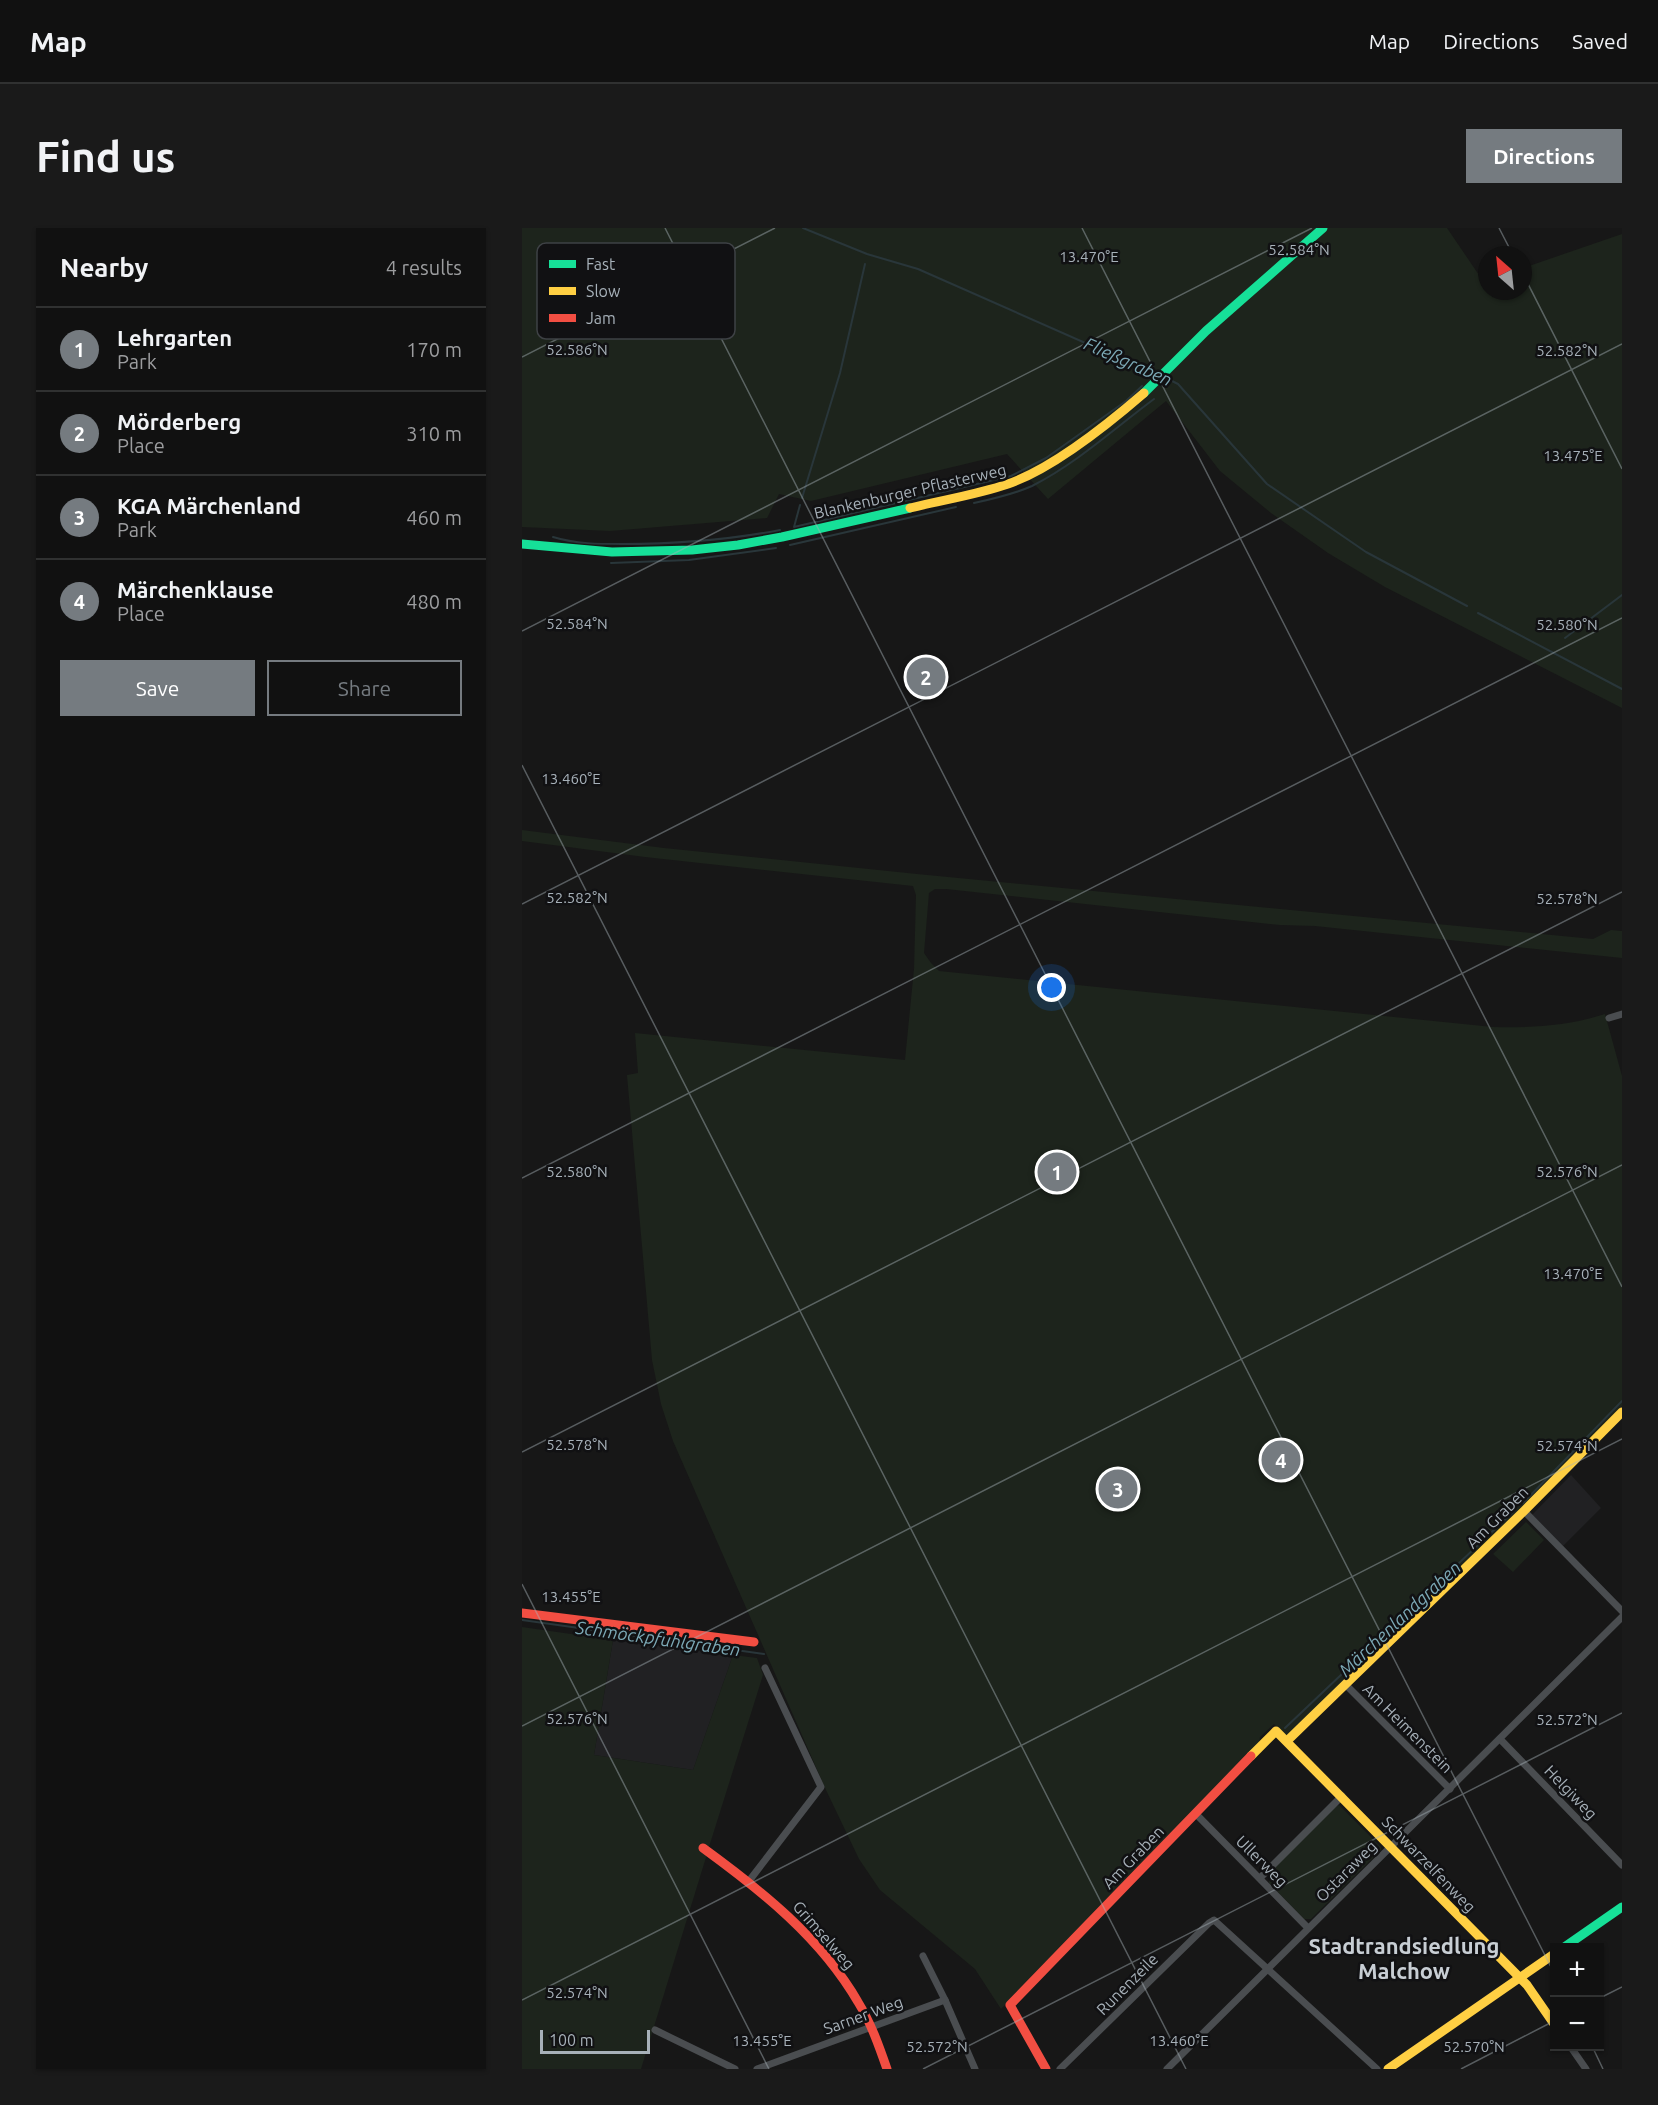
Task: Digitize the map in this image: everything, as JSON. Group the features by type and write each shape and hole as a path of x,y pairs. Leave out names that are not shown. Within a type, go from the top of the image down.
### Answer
{"street":[{"name":"Blankenburger Pflasterweg","path":"522,544 596,551 650,552 738,545 987,490 1020,480 1061,456 1124,410 1158,381 1228,311 1323,228"},
{"path":"1609,1018 1622,1014"},
{"name":"Am Graben","path":"1287,1741 1524,1511 1622,1412"},
{"path":"1524,1511 1622,1611"},
{"path":"522,1613 753,1642"},
{"name":"Ostaraweg","path":"1167,2069 1622,1617"},
{"path":"749,1881 821,1787 765,1668"},
{"name":"Am Heimenstein","path":"1346,1685 1450,1789"},
{"name":"Am Graben","path":"1046,2069 1010,2005 1276,1731"},
{"name":"Schwarzelfenweg","path":"1276,1731 1520,1978 1550,2019"},
{"name":"Helgiweg","path":"1500,1739 1622,1865"},
{"path":"1260,1878 1342,1796"},
{"name":"Ullerweg","path":"1196,1814 1308,1928"},
{"name":"Grimselweg","path":"703,1848 749,1881 794,1920 814,1943 852,1993 870,2026 887,2069"},
{"path":"1569,1943 1622,1907"},
{"name":"Runenzeile","path":"1060,2069 1214,1920 1268,1969"},
{"path":"923,1956 975,2069"},
{"path":"1388,2069 1550,1957"},
{"path":"1268,1969 1377,2069"},
{"name":"Sarner Weg","path":"757,2069 945,2000"},
{"path":"655,2030 735,2069"},
{"path":"1573,2051 1586,2069"}],"shaded area":[{"path":"522,228 1447,228 1478,274 1478,300 1532,300 1532,265 1622,234 1622,708 1385,587 1328,553 1271,513 1220,471 1166,401 1048,499 1007,454 811,501 779,494 767,518 610,531 522,527"},
{"path":"522,830 664,848 917,874 1593,939 1611,930 1622,931 1622,958 1315,926 1280,925 946,889 935,889 929,893 924,953 939,971 1493,1027 1549,1025 1605,1014 1622,1076 1622,1406 1524,1508 1287,1737 1274,1724 1260,1737 1259,1743 1001,2009 975,1969 880,1890 859,1859 826,1790 673,1441 661,1404 652,1360 627,1075 638,1073 635,1033 905,1060 914,969 916,895 913,886 645,857 522,841"},
{"path":"1571,1475 1601,1508 1563,1546 1532,1515"},
{"path":"1526,1522 1544,1540 1513,1572 1493,1554"},
{"path":"522,1627 613,1640 594,1755 693,1770 733,1655 757,1658 763,1675 709,1847 702,1843 700,1849 707,1854 641,2069 522,2069"},
{"path":"613,1640 733,1655 693,1770 594,1755"},
{"path":"1339,1805 1381,1847 1381,1850 1311,1919 1304,1919 1269,1883 1269,1872 1334,1807"}],"waterway":[{"name":"Fließgraben","path":"803,228 867,254 918,269 1160,376"},
{"path":"802,498 840,373 865,264"},
{"name":"Fließgraben","path":"1166,378 1178,384 1267,484 1366,552 1467,606"},
{"path":"800,505 794,527 1011,476 1046,458 1126,401 1142,386"},
{"path":"974,503 1018,491 1048,477 1080,456 1154,399"},
{"path":"790,545 956,507"},
{"path":"553,537 596,544 662,543 721,539 780,530"},
{"path":"611,563 689,560 776,548"},
{"path":"1565,638 1622,595"},
{"name":"Fließgraben","path":"1478,613 1622,689"},
{"name":"Märchenlandgraben","path":"1523,1503 1622,1401"},
{"name":"Märchenlandgraben","path":"1285,1728 1515,1510"},
{"name":"Schmöckpfuhlgraben","path":"522,1620 764,1654"}],"traffic: fast":[{"path":"1144,393 1206,331 1323,228"},
{"path":"522,544 612,552 692,550 782,537 910,508"},
{"path":"1570,1943 1622,1907"}],"traffic: slow":[{"path":"910,508 984,491 1026,477 1061,457 1144,393"},
{"path":"1287,1741 1524,1511 1622,1412"},
{"path":"1251,1756 1276,1731 1527,1985 1550,2018"},
{"path":"1388,2069 1550,1957"}],"traffic: jam":[{"path":"522,1613 754,1642"},
{"path":"1046,2069 1010,2005 1251,1756"},
{"path":"703,1848 789,1917 826,1957 863,2010 887,2069"}],"place":[{"name":"Mörderberg","path":"926,677"},
{"name":"Lehrgarten","path":"1057,1172"},
{"name":"Märchenklause","path":"1281,1460"},
{"name":"KGA Märchenland","path":"1118,1489"}],"district":[{"name":"Stadtrandsiedlung Malchow","path":"1404,1958"}]}
